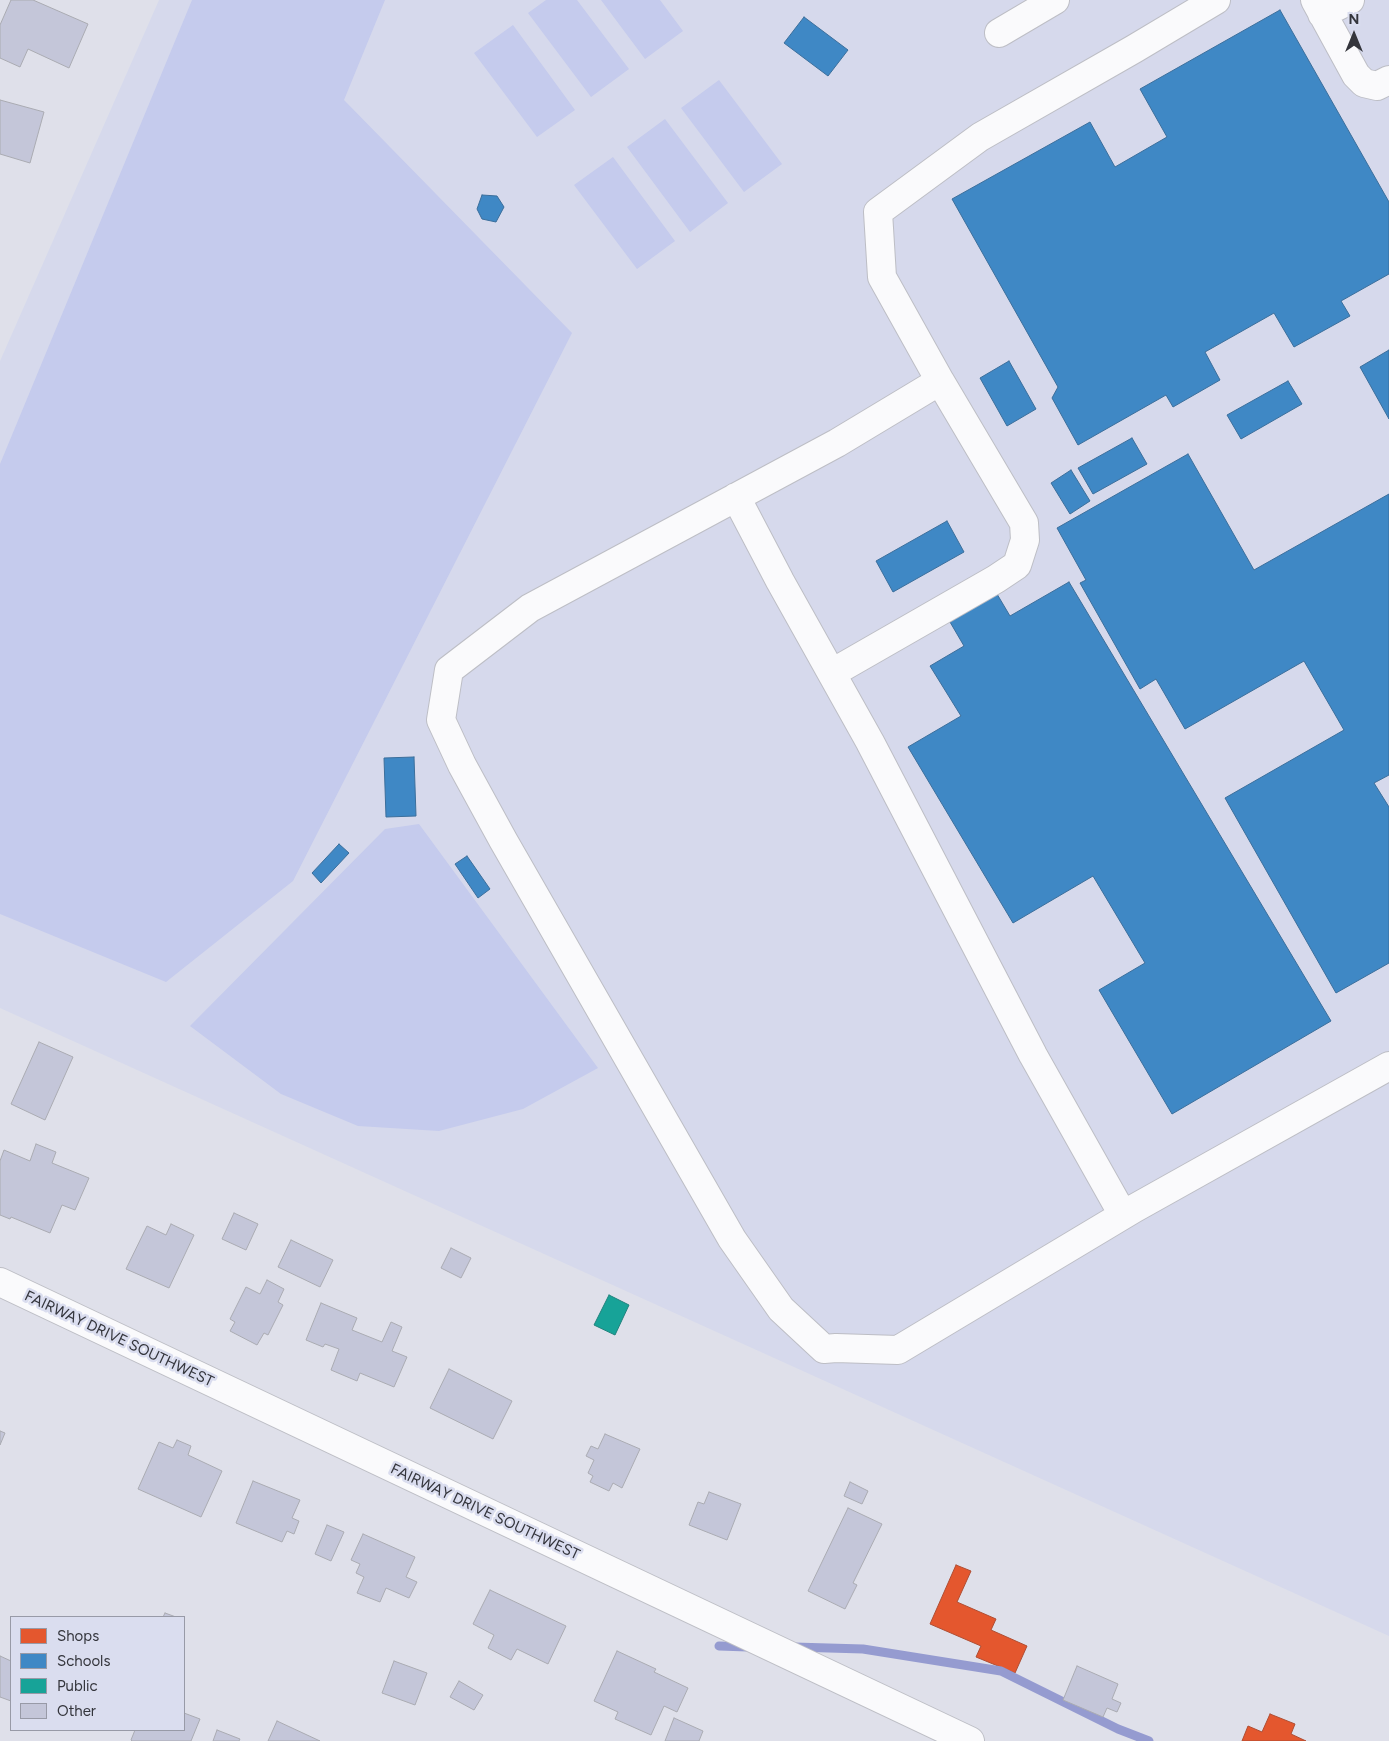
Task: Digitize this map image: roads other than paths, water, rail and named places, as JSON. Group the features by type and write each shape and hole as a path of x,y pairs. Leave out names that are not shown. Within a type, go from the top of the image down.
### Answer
{"street":[{"path":"999,33 1055,0"},
{"path":"832,673 996,579 1017,565 1025,540 1024,524 940,381 882,277 878,212 980,137 1216,0"},
{"path":"1350,0 1318,7 1356,75 1364,83 1377,86 1389,80"},
{"path":"940,381 837,443 530,608 449,670 441,720 462,765 732,1239 781,1309 824,1349 898,1350 1123,1215 1389,1066"},
{"path":"736,497 870,742 1033,1054 1123,1215"},
{"name":"FAIRWAY DRIVE SOUTHWEST","path":"0,1282 970,1741"}],"waterway":[{"path":"719,1646 748,1647"},
{"path":"794,1647 863,1649 1001,1671 1118,1729 1149,1741"}]}
